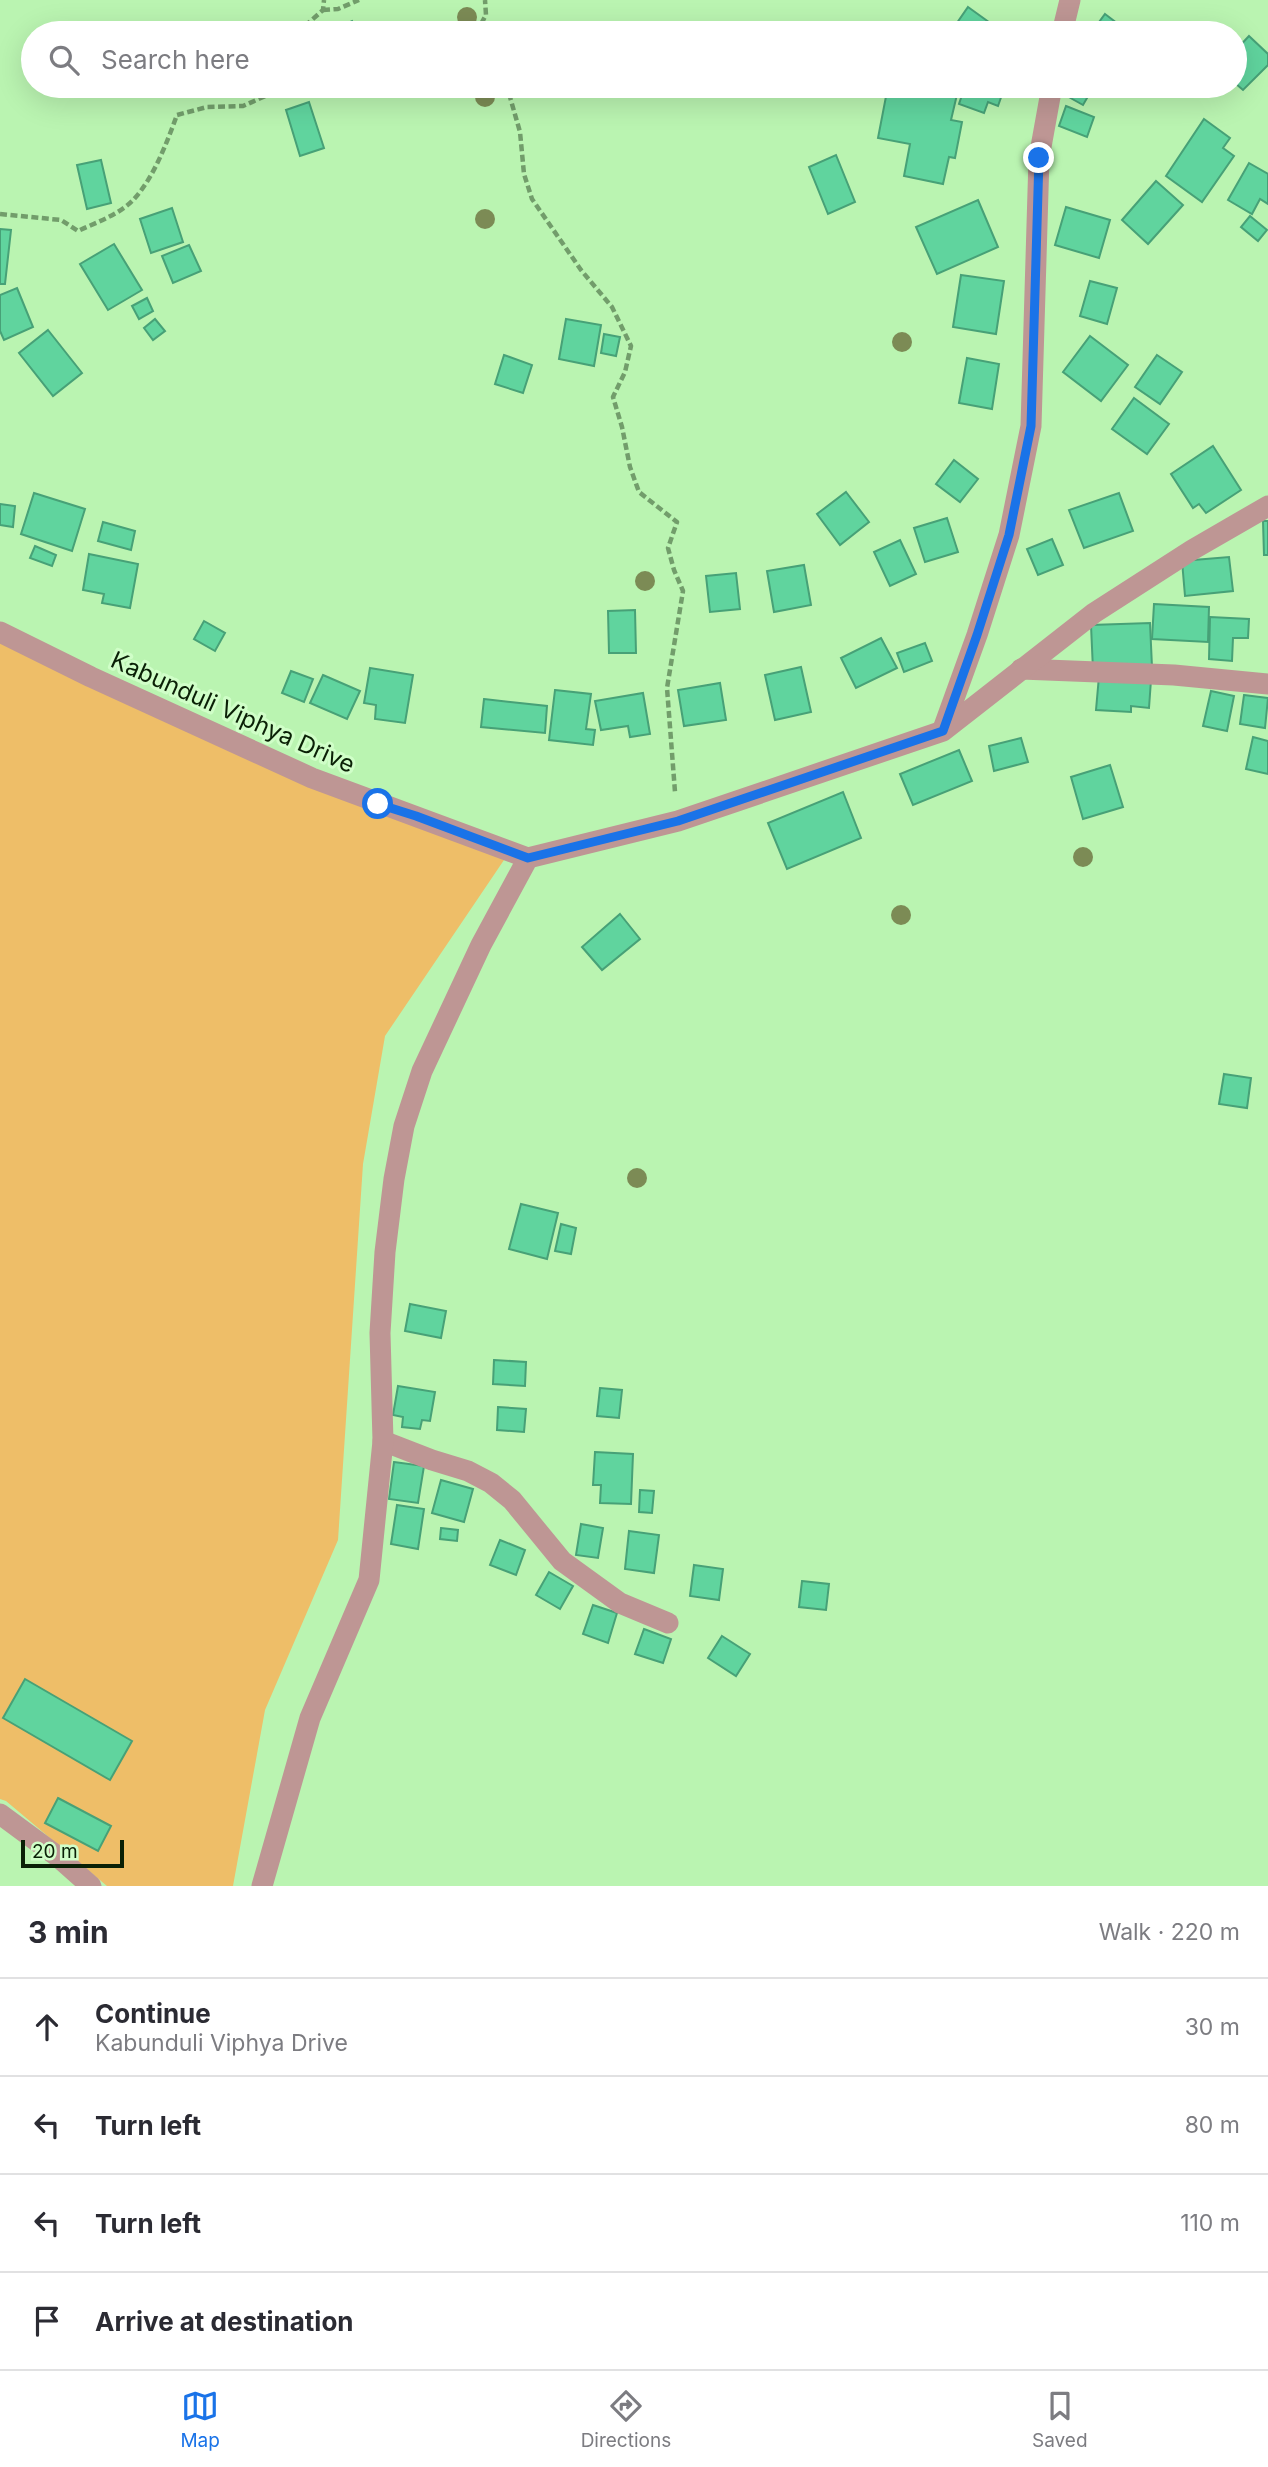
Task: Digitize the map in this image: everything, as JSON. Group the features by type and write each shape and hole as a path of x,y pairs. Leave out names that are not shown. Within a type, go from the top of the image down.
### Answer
{"street":[{"path":"1065,21 1070,0"},
{"path":"943,731 1009,535 1031,426 1039,158 1050,98"},
{"path":"262,1886 310,1718 369,1580 383,1441 380,1333 385,1252 404,1126 422,1071 481,944 528,858 678,821 943,731 1094,613 1192,550 1268,506"},
{"name":"Kabunduli Viphya Drive","path":"0,632 91,677 312,778 528,858"},
{"path":"1021,669 1174,675 1268,684"},
{"path":"383,1441 468,1471 491,1483 512,1500 562,1561 620,1603 668,1623"},
{"path":"0,1814 57,1856 91,1886"}],"path":[{"path":"323,10 324,0"},
{"path":"311,21 323,10 338,9 359,0"},
{"path":"483,21 486,15 485,0"},
{"path":"0,214 61,220 78,230 103,219 135,198 164,152 177,115 207,107 243,106 261,98"},
{"path":"510,98 520,132 524,174 532,199 580,270 612,307 631,346 625,372 613,397 639,492 677,522 668,548 683,591 667,688 678,821"}],"shaded area":[{"path":"0,625 504,860 385,1036 363,1164 338,1540 265,1710 233,1886 107,1886 6,1801 0,1799"}],"building":[{"path":"968,7 987,21 958,21"},
{"path":"1105,14 1114,21 1100,21"},
{"path":"1249,36 1268,54 1268,65 1247,86"},
{"path":"886,98 956,98 951,120 962,122 955,158 949,157 943,184 904,176 910,144 878,138"},
{"path":"961,98 1001,98 998,106 988,102 984,113 959,104"},
{"path":"1070,98 1087,98 1083,105"},
{"path":"309,102 324,148 300,156 286,110"},
{"path":"1066,106 1094,117 1087,137 1059,126"},
{"path":"1204,119 1230,138 1223,148 1234,156 1202,202 1166,176"},
{"path":"836,155 855,202 828,214 809,167"},
{"path":"101,160 111,203 87,209 77,165"},
{"path":"1249,163 1268,174 1268,204 1260,199 1252,214 1228,200"},
{"path":"1156,181 1183,205 1148,244 1122,220"},
{"path":"978,200 998,247 937,274 916,227"},
{"path":"1066,207 1110,220 1099,258 1055,245"},
{"path":"172,208 183,242 151,253 140,219"},
{"path":"1250,216 1267,230 1258,241 1241,227"},
{"path":"0,229 11,230 5,284 0,284"},
{"path":"114,244 142,290 108,310 80,264"},
{"path":"189,245 201,271 173,283 162,256"},
{"path":"961,275 1004,281 996,334 953,327"},
{"path":"1090,281 1117,288 1107,324 1080,316"},
{"path":"17,288 33,327 4,340 0,331 0,295"},
{"path":"147,298 153,311 139,319 132,306"},
{"path":"155,319 165,331 153,340 144,328"},
{"path":"566,319 601,325 594,366 559,359"},
{"path":"48,330 82,373 53,396 19,353"},
{"path":"604,334 620,337 616,356 601,353"},
{"path":"1090,336 1128,365 1101,401 1063,372"},
{"path":"504,355 532,365 523,393 495,384"},
{"path":"1157,355 1182,372 1160,404 1135,387"},
{"path":"967,358 999,364 992,409 959,403"},
{"path":"1134,398 1169,424 1147,454 1112,429"},
{"path":"1213,446 1241,490 1206,513 1199,504 1193,508 1171,474"},
{"path":"954,460 978,479 960,502 936,484"},
{"path":"846,492 869,522 840,545 817,514"},
{"path":"34,493 85,509 72,551 21,534"},
{"path":"1119,493 1133,531 1084,548 1069,510"},
{"path":"0,504 15,506 13,527 0,525"},
{"path":"947,518 958,552 925,562 914,528"},
{"path":"1263,521 1268,521 1268,555 1264,555"},
{"path":"103,522 135,531 131,550 98,541"},
{"path":"1052,539 1063,565 1038,575 1027,549"},
{"path":"900,540 916,574 890,586 874,552"},
{"path":"35,546 56,555 52,566 30,558"},
{"path":"89,554 138,564 130,608 102,603 104,594 83,590"},
{"path":"1229,557 1233,591 1185,596 1182,561"},
{"path":"804,565 811,605 774,612 767,571"},
{"path":"736,573 740,609 710,612 706,576"},
{"path":"1154,604 1209,607 1208,642 1152,639"},
{"path":"635,610 636,653 609,653 608,611"},
{"path":"1210,617 1249,619 1248,638 1233,638 1232,661 1209,659"},
{"path":"204,621 225,633 215,651 194,639"},
{"path":"1150,623 1152,667 1093,670 1091,625"},
{"path":"881,638 897,668 856,688 841,658"},
{"path":"925,643 932,661 904,672 897,653"},
{"path":"801,667 811,712 775,720 765,675"},
{"path":"370,668 413,675 405,723 375,719 376,705 364,703"},
{"path":"291,671 313,679 304,702 282,693"},
{"path":"323,675 360,691 347,719 310,703"},
{"path":"1099,676 1151,680 1149,708 1131,706 1131,712 1096,710"},
{"path":"720,683 726,720 684,726 678,690"},
{"path":"555,690 591,694 586,729 595,730 593,745 549,740"},
{"path":"1211,691 1234,696 1227,731 1203,726"},
{"path":"643,693 650,734 630,737 628,726 601,730 595,701"},
{"path":"1244,695 1268,698 1265,728 1240,724"},
{"path":"484,699 547,706 545,733 481,727"},
{"path":"1253,737 1268,741 1268,774 1246,769"},
{"path":"1021,738 1028,762 994,771 989,746"},
{"path":"959,750 972,781 913,805 900,774"},
{"path":"1110,765 1123,807 1083,819 1071,777"},
{"path":"843,792 861,838 787,869 768,823"},
{"path":"620,914 640,939 602,970 582,947"},
{"path":"1224,1074 1251,1078 1247,1108 1219,1104"},
{"path":"521,1204 558,1213 547,1259 509,1249"},
{"path":"561,1224 576,1228 571,1254 555,1251"},
{"path":"410,1304 446,1311 441,1338 405,1331"},
{"path":"494,1360 526,1362 525,1386 493,1384"},
{"path":"398,1386 435,1392 430,1421 422,1420 420,1429 402,1427 403,1417 393,1415"},
{"path":"600,1388 622,1390 619,1418 597,1416"},
{"path":"498,1407 526,1409 524,1432 497,1430"},
{"path":"595,1452 633,1454 631,1504 600,1503 601,1485 593,1485"},
{"path":"394,1462 424,1466 418,1503 389,1499"},
{"path":"441,1480 473,1489 464,1522 432,1513"},
{"path":"640,1490 654,1491 652,1513 639,1512"},
{"path":"397,1505 424,1509 418,1549 391,1544"},
{"path":"581,1524 603,1528 598,1558 576,1555"},
{"path":"441,1528 458,1530 457,1541 440,1539"},
{"path":"629,1531 659,1535 654,1573 625,1569"},
{"path":"500,1540 525,1550 516,1575 490,1565"},
{"path":"694,1565 723,1569 719,1600 690,1596"},
{"path":"549,1572 573,1586 560,1609 536,1595"},
{"path":"802,1581 829,1584 826,1610 799,1607"},
{"path":"593,1605 617,1613 608,1643 583,1634"},
{"path":"644,1629 671,1639 663,1663 635,1654"},
{"path":"722,1636 750,1654 736,1676 708,1658"},
{"path":"25,1679 132,1741 110,1780 3,1718"},
{"path":"58,1798 111,1826 98,1851 45,1823"}],"route":[{"path":"378,804 528,858 678,821 820,775 943,731 1009,535 1031,426 1039,158"}]}
